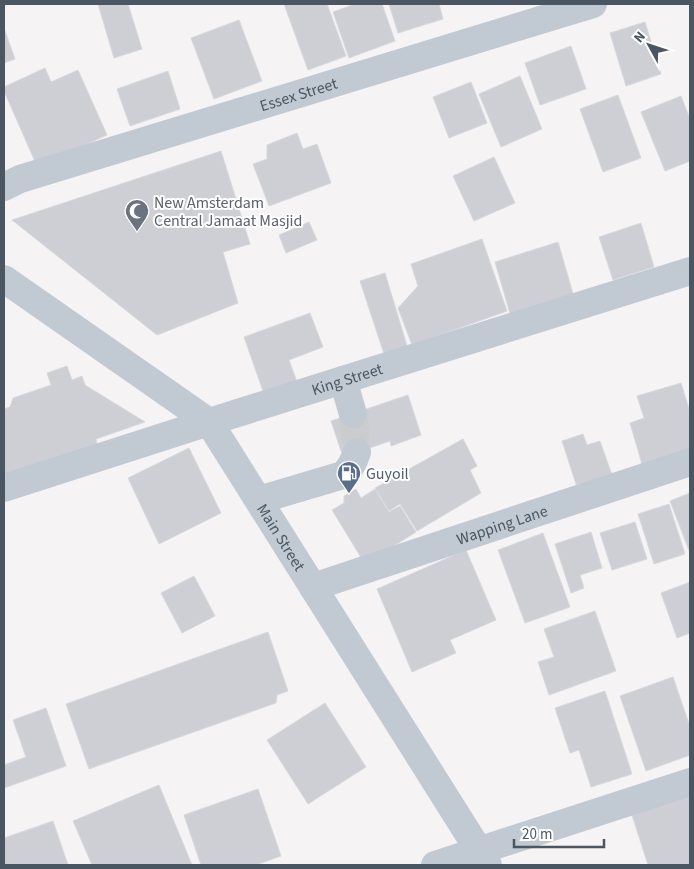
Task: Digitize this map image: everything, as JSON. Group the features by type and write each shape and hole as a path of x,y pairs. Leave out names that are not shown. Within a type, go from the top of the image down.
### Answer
{"street":[{"name":"Essex Street","path":"4,187 20,179 593,4"},
{"name":"King Street","path":"4,488 690,271"},
{"name":"Main Street","path":"4,280 209,422 484,858"},
{"path":"343,380 353,414"},
{"path":"259,500 343,475 352,465 357,452"},
{"name":"Wapping Lane","path":"313,587 690,462"},
{"path":"434,865 484,858 690,782"}],"building":[{"path":"98,4 128,4 142,49 114,58"},
{"path":"284,4 327,4 346,56 308,70"},
{"path":"355,4 382,4 395,41 349,58 333,12"},
{"path":"389,4 439,4 443,19 398,33"},
{"path":"239,20 262,81 214,99 191,38"},
{"path":"645,22 661,74 626,86 610,33"},
{"path":"4,28 15,59 4,63"},
{"path":"571,46 586,89 540,105 525,63"},
{"path":"45,68 51,82 78,70 107,135 37,166 4,91 4,87"},
{"path":"168,71 180,109 130,126 117,89"},
{"path":"520,76 542,129 501,147 479,94"},
{"path":"471,82 487,123 449,138 433,97"},
{"path":"618,95 641,158 603,172 580,109"},
{"path":"681,96 690,119 690,161 665,171 641,112"},
{"path":"297,133 303,149 317,144 331,183 269,206 253,164 267,159 267,145"},
{"name":"New Amsterdam Central Jamaat Masjid","path":"221,151 250,244 223,252 238,303 157,335 12,220"},
{"path":"494,157 515,203 474,221 453,176"},
{"path":"309,222 317,240 286,253 279,235"},
{"path":"641,223 654,267 613,280 599,237"},
{"path":"482,239 507,311 412,345 398,308 418,286 411,264"},
{"path":"558,242 574,297 511,317 495,262"},
{"path":"385,273 407,346 384,354 360,281"},
{"path":"310,313 323,347 289,360 297,382 264,394 244,337"},
{"path":"67,366 72,380 82,376 85,385 145,422 96,439 98,447 4,479 4,409 10,407 13,398 51,385 47,373"},
{"path":"681,383 690,412 690,456 644,471 630,423 644,418 637,396"},
{"path":"408,395 421,435 391,446 390,441 343,457 331,421"},
{"path":"583,434 587,445 600,441 613,478 578,490 562,441"},
{"path":"463,439 477,466 470,470 481,493 417,531 400,504 389,511 375,488"},
{"path":"189,448 221,513 159,544 128,478"},
{"path":"356,489 361,498 375,489 389,512 400,506 416,532 365,564 332,510 344,503 344,496"},
{"path":"690,493 690,553 670,501"},
{"path":"669,504 685,554 654,564 638,514"},
{"path":"635,522 647,559 612,570 600,533"},
{"path":"591,532 602,568 580,575 584,588 571,593 555,544"},
{"path":"543,533 570,607 525,623 498,550"},
{"path":"466,550 496,620 450,640 456,653 412,672 377,589"},
{"path":"194,576 215,616 182,633 161,593"},
{"path":"690,582 690,633 677,638 661,593"},
{"path":"595,611 616,671 549,695 538,662 554,657 544,629"},
{"path":"268,632 288,691 277,695 276,703 89,769 66,704"},
{"path":"673,677 690,727 690,755 646,771 620,696"},
{"path":"605,691 632,774 591,787 579,750 570,753 555,708"},
{"path":"325,703 366,767 308,804 267,740"},
{"path":"46,708 66,766 4,788 4,765 26,757 13,720"},
{"path":"159,785 192,865 92,865 73,821"},
{"path":"258,789 281,856 256,865 201,865 184,815"},
{"path":"690,793 690,865 648,865 631,812"},
{"path":"53,821 68,865 5,865 4,838"}],"tunnel":[{"path":"353,414 357,452"}],"place":[{"name":"New Amsterdam Central Jamaat Masjid","path":"137,232"},
{"name":"Guyoil","path":"349,494"}]}
